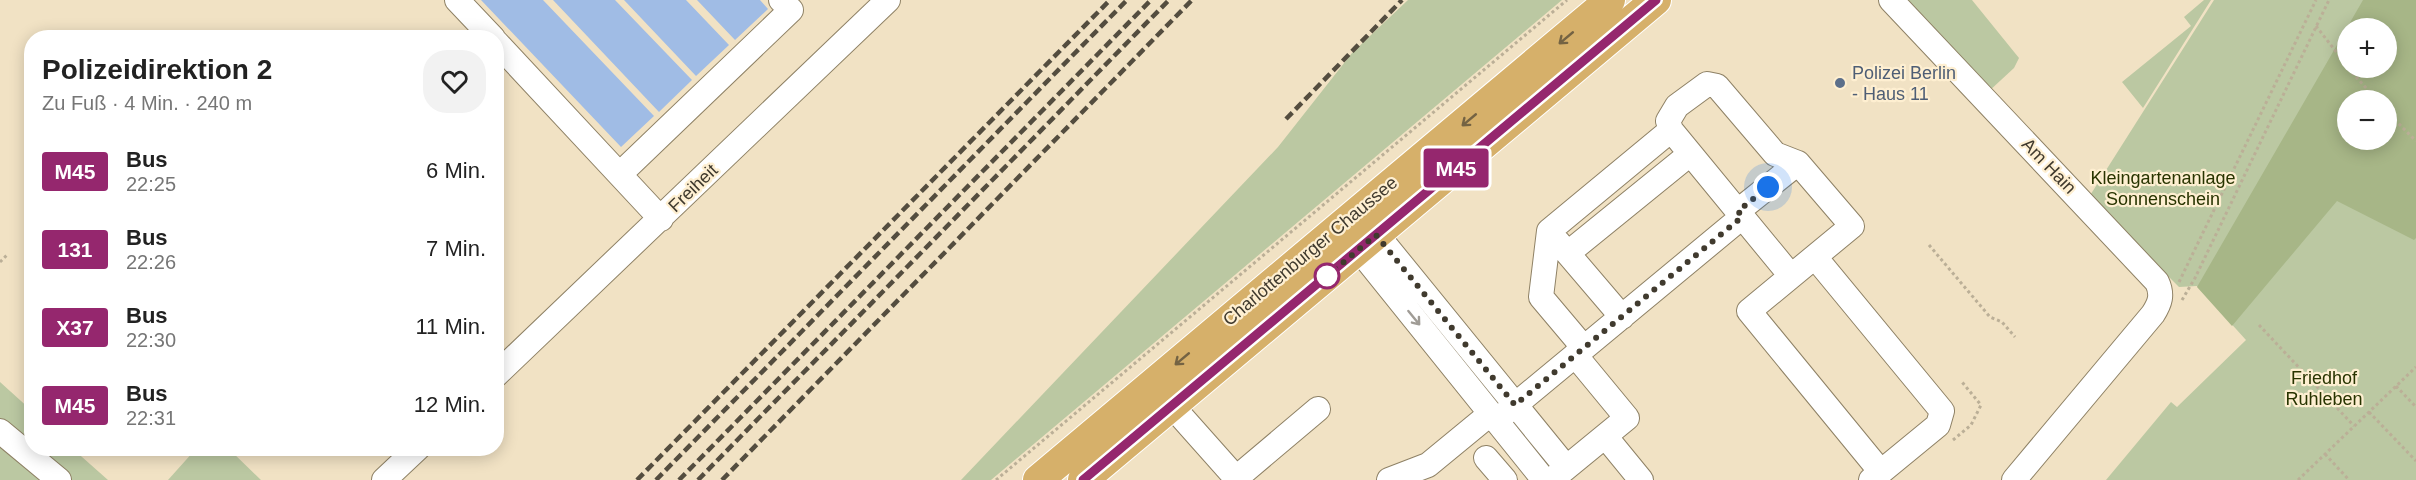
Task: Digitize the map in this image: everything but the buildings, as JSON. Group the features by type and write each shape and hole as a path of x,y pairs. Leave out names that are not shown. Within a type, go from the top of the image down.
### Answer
{"main road":[{"name":"Charlottenburger Chaussee","path":"1038,480 1610,0"},
{"name":"Charlottenburger Chaussee","path":"1090,478 1172,406 1656,0"}],"street":[{"path":"457,0 485,30"},
{"path":"620,174 791,10 782,0"},
{"name":"Freiheit","path":"504,367 888,0"},
{"name":"Am Hain","path":"1891,0 2093,212 2157,282 2161,290 2158,305 2153,314 2014,480"},
{"path":"504,51 661,219"},
{"path":"1791,276 1671,130 1668,121 1677,106 1695,91 1712,84 1717,86 1775,154 1798,163 1852,226 1749,311 1876,476 1938,425 1942,411 1815,257"},
{"path":"1367,242 1515,405 1558,474 1626,418 1541,297 1549,231 1671,130"},
{"path":"1568,253 1690,154"},
{"path":"1389,480 1394,476 1434,473 1493,417 1515,405 1580,352 1798,163"},
{"path":"1349,219 1493,417 1544,480"},
{"path":"1549,231 1622,317"},
{"path":"1172,406 1235,479 1317,409"},
{"path":"0,431 24,451"},
{"path":"1605,436 1641,480"},
{"path":"30,456 59,480"},
{"path":"384,480 410,456"},
{"path":"1486,458 1505,480"}],"path":[{"path":"996,480 1567,0"},
{"path":"2175,289 2316,0"},
{"path":"2182,300 2195,278 2329,0"},
{"path":"2316,26 2337,53"},
{"path":"2358,78 2368,90"},
{"path":"2397,122 2416,141"},
{"path":"1929,245 1990,316 2002,322 2015,337"},
{"path":"0,262 7,255"},
{"path":"2259,325 2354,426"},
{"path":"2298,480 2416,367"},
{"path":"2396,386 2416,407"},
{"path":"2369,412 2416,461"},
{"path":"2325,454 2349,480"}],"green space":[{"path":"1408,0 1562,0 991,480 961,480 1278,147 1352,53"},
{"path":"1902,0 1972,0 2019,58 2014,68 1988,92"},
{"path":"2204,0 2211,0 2143,108 2122,82 2191,26 2184,17"},
{"path":"2214,0 2416,0 2416,480 2106,480 2171,402 2177,407 2246,340 2197,286 2179,287 2089,197"},
{"path":"2363,0 2416,0 2416,238 2414,240 2337,201 2232,326 2197,287 2337,45 2337,78 2397,78 2397,18 2353,18"},
{"path":"0,382 24,404 24,441 0,421"},
{"path":"0,442 47,480 0,480"},
{"path":"41,456 81,456 108,480 68,480"},
{"path":"190,456 236,456 261,480 168,480"}],"water":[{"path":"481,0 543,0 654,116 621,147"},
{"path":"553,0 615,0 692,80 659,112"},
{"path":"624,0 686,0 729,45 696,76"},
{"path":"697,0 760,0 768,9 735,40"}],"railway":[{"path":"637,480 1110,0"},
{"path":"656,480 1127,0"},
{"path":"679,480 1151,0"},
{"path":"698,480 1169,0"},
{"path":"722,480 1192,0"},
{"path":"1286,119 1402,0"}],"bus line":[{"name":"M45","path":"1083,480 1656,0"}],"place":[{"name":"Polizei Berlin - Haus 11","path":"1840,83"}],"route":[{"path":"1327,276 1376,235 1515,405 1742,217 1738,211 1768,187"}],"park label":[{"name":"Kleingartenanlage Sonnenschein","path":"2163,188"},
{"name":"Friedhof Ruhleben","path":"2324,388"}]}
